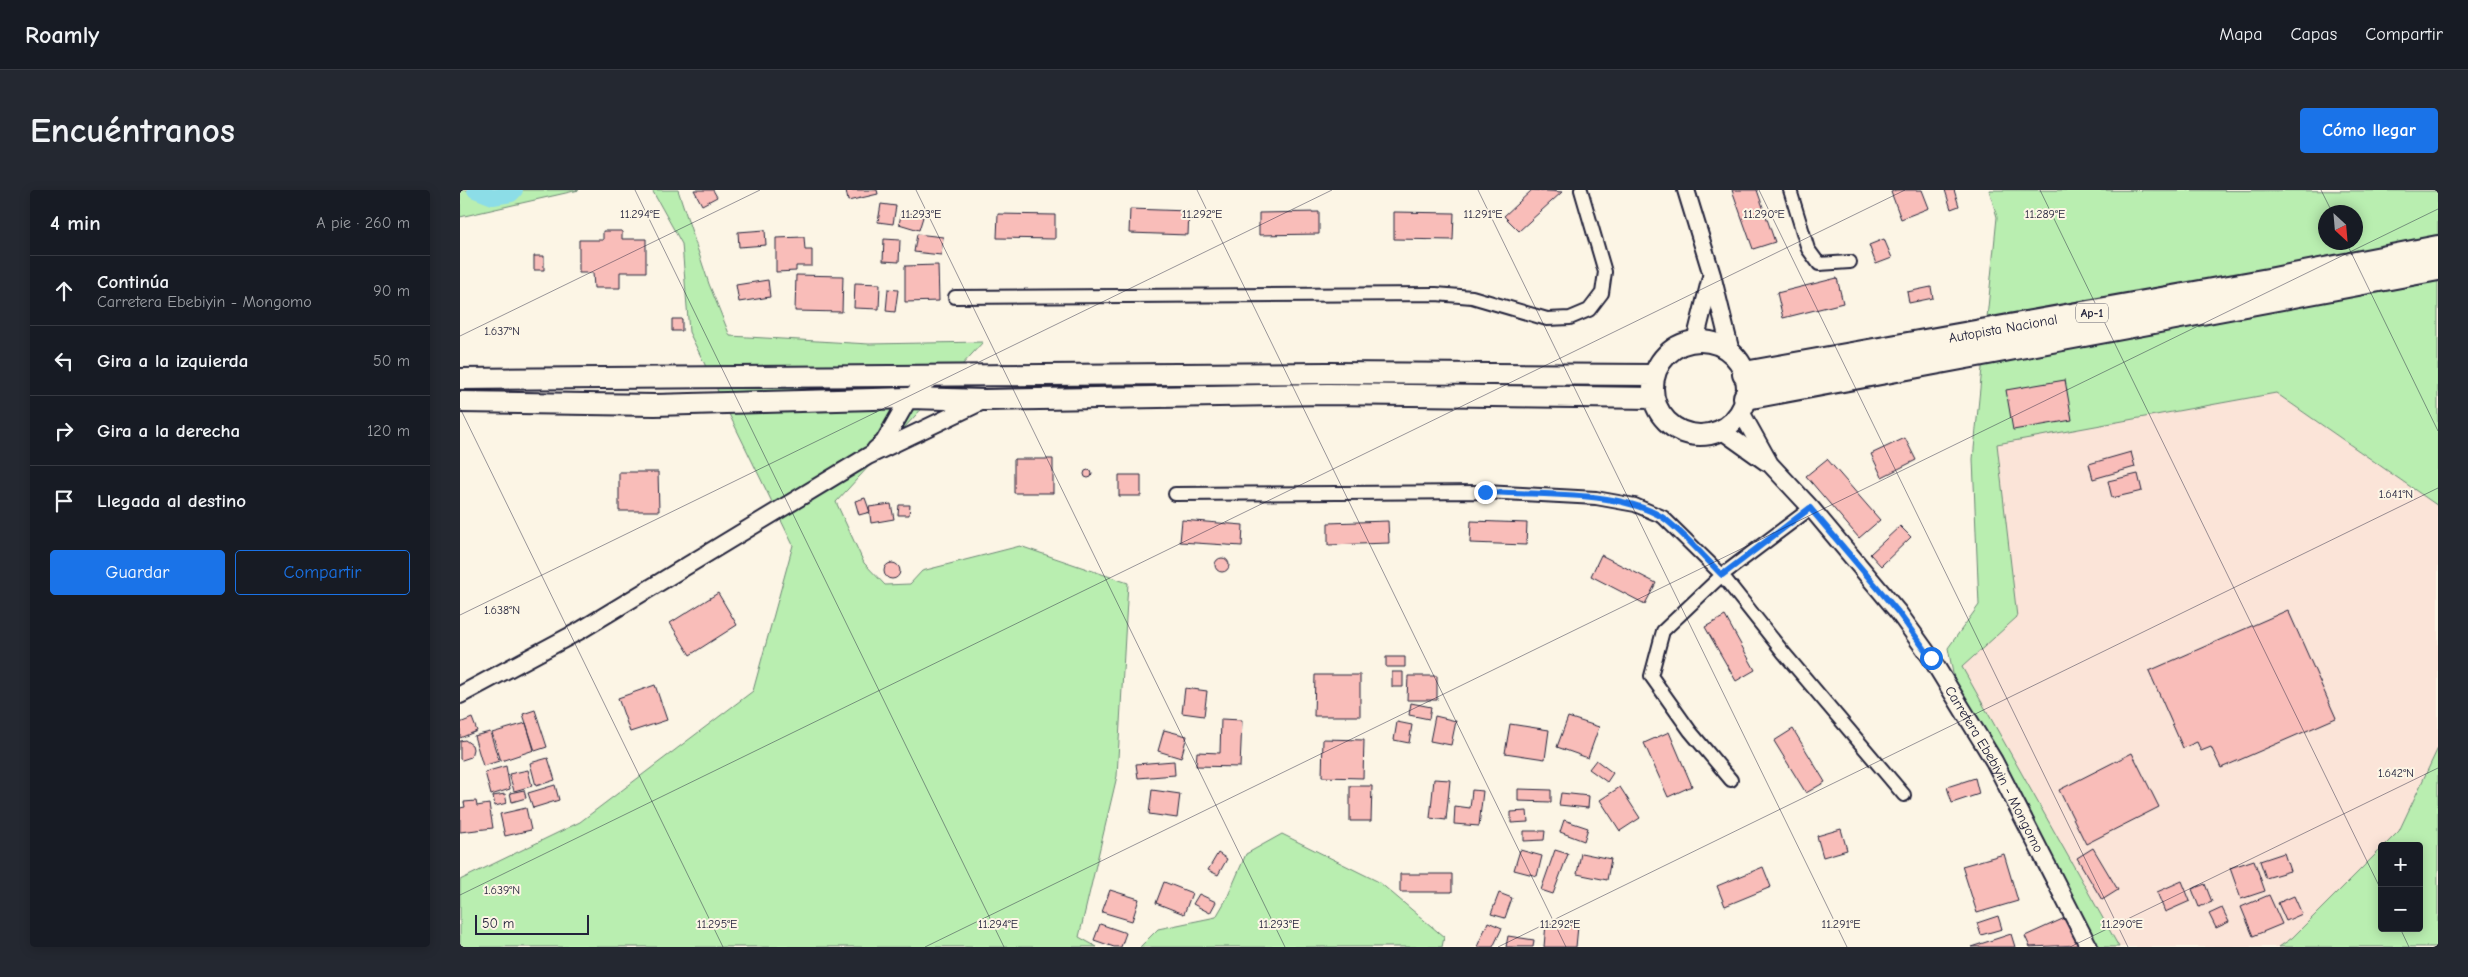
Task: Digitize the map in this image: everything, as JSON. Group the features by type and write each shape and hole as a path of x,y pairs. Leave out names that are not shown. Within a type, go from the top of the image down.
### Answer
{"highway":[{"name":"Autopista Nacional","path":"1745,374 2274,280 2438,248"},
{"name":"Autopista Nacional","path":"1744,405 2438,268"}],"main road":[{"path":"1708,341 1731,352 1740,362 1745,374 1744,405 1732,422 1721,430 1700,435 1680,430 1663,417 1654,398 1655,375 1666,356 1684,343 1708,341"},
{"path":"460,379 1328,373 1655,375"},
{"path":"460,402 656,405 909,398 985,400 1328,394 1654,398"}],"street":[{"path":"955,297 1436,294 1472,297 1547,319 1570,318 1589,310 1602,293 1605,272 1580,190"},
{"path":"1686,190 1712,275 1731,352"},
{"path":"1790,190 1808,249 1819,264 1850,262"},
{"path":"1695,341 1712,275"},
{"path":"868,456 884,442 909,398 933,376"},
{"path":"460,695 581,630 868,456 985,400"},
{"name":"Carretera Ebebiyin - Mongomo","path":"1744,405 1770,464"},
{"name":"Carretera Ebebiyin - Mongomo","path":"1721,430 1770,464 1898,612 1931,658 1994,761 2088,947"},
{"path":"1174,494 1485,492 1596,498 1635,505 1663,517 1722,575 1783,652 1904,795"},
{"path":"1731,780 1690,731 1651,676 1663,630 1722,575 1810,508"}],"shaded area":[{"path":"2276,393 2438,506 2438,748 2399,831 2388,842 2378,842 2378,852 2292,938 2279,947 2119,947 1961,666 2017,617 1996,444"}],"green space":[{"path":"460,190 579,190 460,217"},
{"path":"652,190 678,190 709,284 730,336 869,344 983,342 836,502 864,563 885,585 910,584 922,571 1020,546 1128,583 1117,776 1079,937 1097,947 460,947 460,880 580,822 753,691 793,545 689,332 682,244"},
{"path":"1989,190 2438,191 2438,506 2276,393 1997,444 2017,617 1962,667 2119,947 2087,947 2096,942 1959,704 1948,648 1979,605 1973,459 1997,217"},
{"path":"2438,748 2438,947 2279,947 2292,938 2378,852 2378,932 2423,932 2423,842 2388,842 2399,831"},
{"path":"1282,834 1379,882 1444,937 1442,947 1140,947 1158,929 1216,917 1227,898 1246,854"}],"building":[{"path":"694,190 713,190 717,197 702,205"},
{"path":"846,190 877,190 878,194 848,201"},
{"path":"1532,190 1562,192 1519,231 1504,216"},
{"path":"1732,190 1757,190 1775,242 1753,249"},
{"path":"1896,190 1922,190 1929,208 1901,219 1891,192"},
{"path":"1945,190 1954,190 1959,206 1951,209"},
{"path":"881,204 896,206 893,224 878,222"},
{"path":"1130,209 1189,211 1188,235 1129,233"},
{"path":"902,211 923,217 919,230 899,224"},
{"path":"1319,212 1319,234 1259,235 1259,213"},
{"path":"1394,212 1454,213 1453,240 1394,239"},
{"path":"998,214 1055,215 1055,239 997,238"},
{"path":"765,230 766,245 739,247 738,232"},
{"path":"603,231 622,231 622,239 646,239 646,272 620,272 620,288 594,288 593,273 579,273 579,240 603,240"},
{"path":"917,234 943,237 941,255 914,252"},
{"path":"804,237 805,250 812,250 812,266 796,266 796,271 776,272 776,238"},
{"path":"884,239 900,240 899,262 883,261"},
{"path":"1884,239 1892,258 1876,264 1869,245"},
{"path":"534,256 544,256 544,270 534,270"},
{"path":"938,265 939,301 905,302 905,266"},
{"path":"796,275 843,276 842,312 795,311"},
{"path":"1837,278 1843,303 1783,318 1777,293"},
{"path":"768,280 770,297 739,302 736,285"},
{"path":"855,283 880,284 879,309 854,308"},
{"path":"1931,287 1933,298 1909,303 1907,292"},
{"path":"888,289 898,290 895,312 886,311"},
{"path":"672,319 682,319 682,331 672,331"},
{"path":"2065,380 2072,420 2013,430 2006,390"},
{"path":"1905,438 1916,460 1882,477 1871,454"},
{"path":"2131,452 2135,467 2093,479 2089,464"},
{"path":"1014,459 1053,459 1053,493 1014,493"},
{"path":"1827,459 1880,520 1859,538 1806,476"},
{"path":"1088,470 1092,474 1088,478 1084,474"},
{"path":"619,472 658,472 659,511 619,511"},
{"path":"2138,474 2142,491 2112,498 2108,481"},
{"path":"1119,475 1141,475 1141,496 1119,496"},
{"path":"865,498 870,512 859,515 855,501"},
{"path":"891,504 894,519 871,523 869,507"},
{"path":"899,505 910,505 909,515 898,515"},
{"path":"1182,520 1243,525 1242,546 1180,542"},
{"path":"1388,521 1389,543 1328,545 1328,523"},
{"path":"1471,521 1527,523 1526,545 1470,543"},
{"path":"1900,526 1911,537 1881,566 1870,554"},
{"path":"1601,555 1656,583 1645,604 1591,576"},
{"path":"1222,558 1227,560 1229,565 1227,570 1222,572 1217,570 1215,565 1217,560"},
{"path":"892,563 898,565 900,571 898,577 892,579 886,577 884,571 886,565"},
{"path":"718,593 737,625 690,655 670,623"},
{"path":"2288,610 2336,718 2221,768 2211,747 2201,751 2197,742 2183,748 2149,671"},
{"path":"1725,616 1755,670 1736,681 1705,627"},
{"path":"1386,657 1405,657 1405,667 1386,667"},
{"path":"1392,672 1403,672 1403,687 1392,687"},
{"path":"1315,675 1360,675 1360,716 1314,716"},
{"path":"1408,676 1437,676 1437,700 1407,700"},
{"path":"655,685 667,720 630,732 618,698"},
{"path":"1185,688 1207,691 1204,716 1182,713"},
{"path":"1411,703 1431,707 1429,719 1409,715"},
{"path":"535,710 547,747 535,751 523,714"},
{"path":"1435,716 1456,721 1451,745 1430,741"},
{"path":"1568,717 1599,727 1588,758 1557,747"},
{"path":"472,718 477,731 460,738 460,723"},
{"path":"1221,719 1242,720 1240,767 1196,766 1197,752 1220,753"},
{"path":"1397,722 1412,725 1409,743 1394,740"},
{"path":"526,723 534,750 501,761 492,733"},
{"path":"1510,724 1549,730 1545,759 1505,753"},
{"path":"1793,729 1825,782 1806,793 1774,741"},
{"path":"1164,730 1187,736 1181,758 1158,751"},
{"path":"490,732 499,761 483,766 474,736"},
{"path":"1669,732 1692,786 1668,797 1644,743"},
{"path":"1323,739 1364,740 1363,778 1322,777"},
{"path":"465,740 472,745 473,749 471,757 462,760 460,759 460,741"},
{"path":"2132,753 2159,807 2086,844 2059,790"},
{"path":"548,758 555,780 536,786 530,763"},
{"path":"1596,760 1613,773 1607,782 1589,769"},
{"path":"1174,761 1175,775 1138,778 1136,764"},
{"path":"506,766 510,789 491,795 485,772"},
{"path":"528,770 532,786 514,791 509,774"},
{"path":"1975,778 1979,794 1952,803 1947,787"},
{"path":"1434,779 1450,780 1446,820 1430,818"},
{"path":"555,785 559,800 533,808 528,793"},
{"path":"1350,786 1372,786 1371,821 1350,821"},
{"path":"1620,787 1640,818 1620,831 1600,800"},
{"path":"1518,789 1551,790 1551,802 1518,801"},
{"path":"524,790 526,798 512,802 510,793"},
{"path":"1152,790 1180,794 1177,818 1149,814"},
{"path":"1472,790 1483,791 1479,826 1454,824 1455,806 1470,808"},
{"path":"1561,793 1589,796 1588,808 1559,805"},
{"path":"505,794 507,803 495,806 493,796"},
{"path":"476,801 477,806 489,804 493,828 460,832 460,808 465,807 464,802"},
{"path":"526,808 531,830 505,836 500,814"},
{"path":"1527,811 1528,822 1511,823 1511,812"},
{"path":"1564,820 1588,828 1584,841 1560,832"},
{"path":"1841,829 1847,850 1823,857 1817,836"},
{"path":"1524,831 1545,831 1544,840 1524,841"},
{"path":"2093,848 2118,890 2102,900 2077,858"},
{"path":"1520,850 1542,856 1537,876 1514,870"},
{"path":"1555,850 1568,854 1553,894 1541,890"},
{"path":"1218,853 1227,859 1218,875 1208,870"},
{"path":"1581,853 1611,859 1607,880 1577,874"},
{"path":"2284,853 2290,871 2266,878 2260,861"},
{"path":"2004,854 2018,901 1977,913 1962,866"},
{"path":"2254,860 2265,891 2241,899 2230,868"},
{"path":"1763,867 1771,887 1725,906 1717,886"},
{"path":"1400,874 1452,874 1452,892 1400,892"},
{"path":"2182,881 2190,901 2165,912 2157,892"},
{"path":"1164,882 1192,893 1184,914 1156,903"},
{"path":"2205,884 2212,902 2199,907 2192,889"},
{"path":"1110,890 1139,899 1132,921 1102,912"},
{"path":"1499,893 1512,898 1505,918 1491,914"},
{"path":"1199,894 1216,902 1210,913 1193,904"},
{"path":"2269,895 2282,924 2253,936 2241,907"},
{"path":"2294,896 2302,914 2286,921 2278,903"},
{"path":"2222,908 2229,922 2216,928 2209,914"},
{"path":"1998,916 2002,929 1981,935 1977,923"},
{"path":"2067,917 2080,945 2030,947 2025,936"},
{"path":"1488,922 1502,928 1493,947 1477,947"},
{"path":"1546,923 1578,926 1576,947 1544,947"},
{"path":"1100,924 1126,933 1121,947 1114,947 1094,940"},
{"path":"2011,934 2015,947 1971,947"},
{"path":"1508,936 1534,940 1533,947 1506,947"}],"waterway":[{"path":"475,190 493,197 511,194 515,190"}],"route":[{"path":"1485,492 1596,498 1635,505 1663,517 1722,575 1810,508 1898,612 1931,658"}]}
